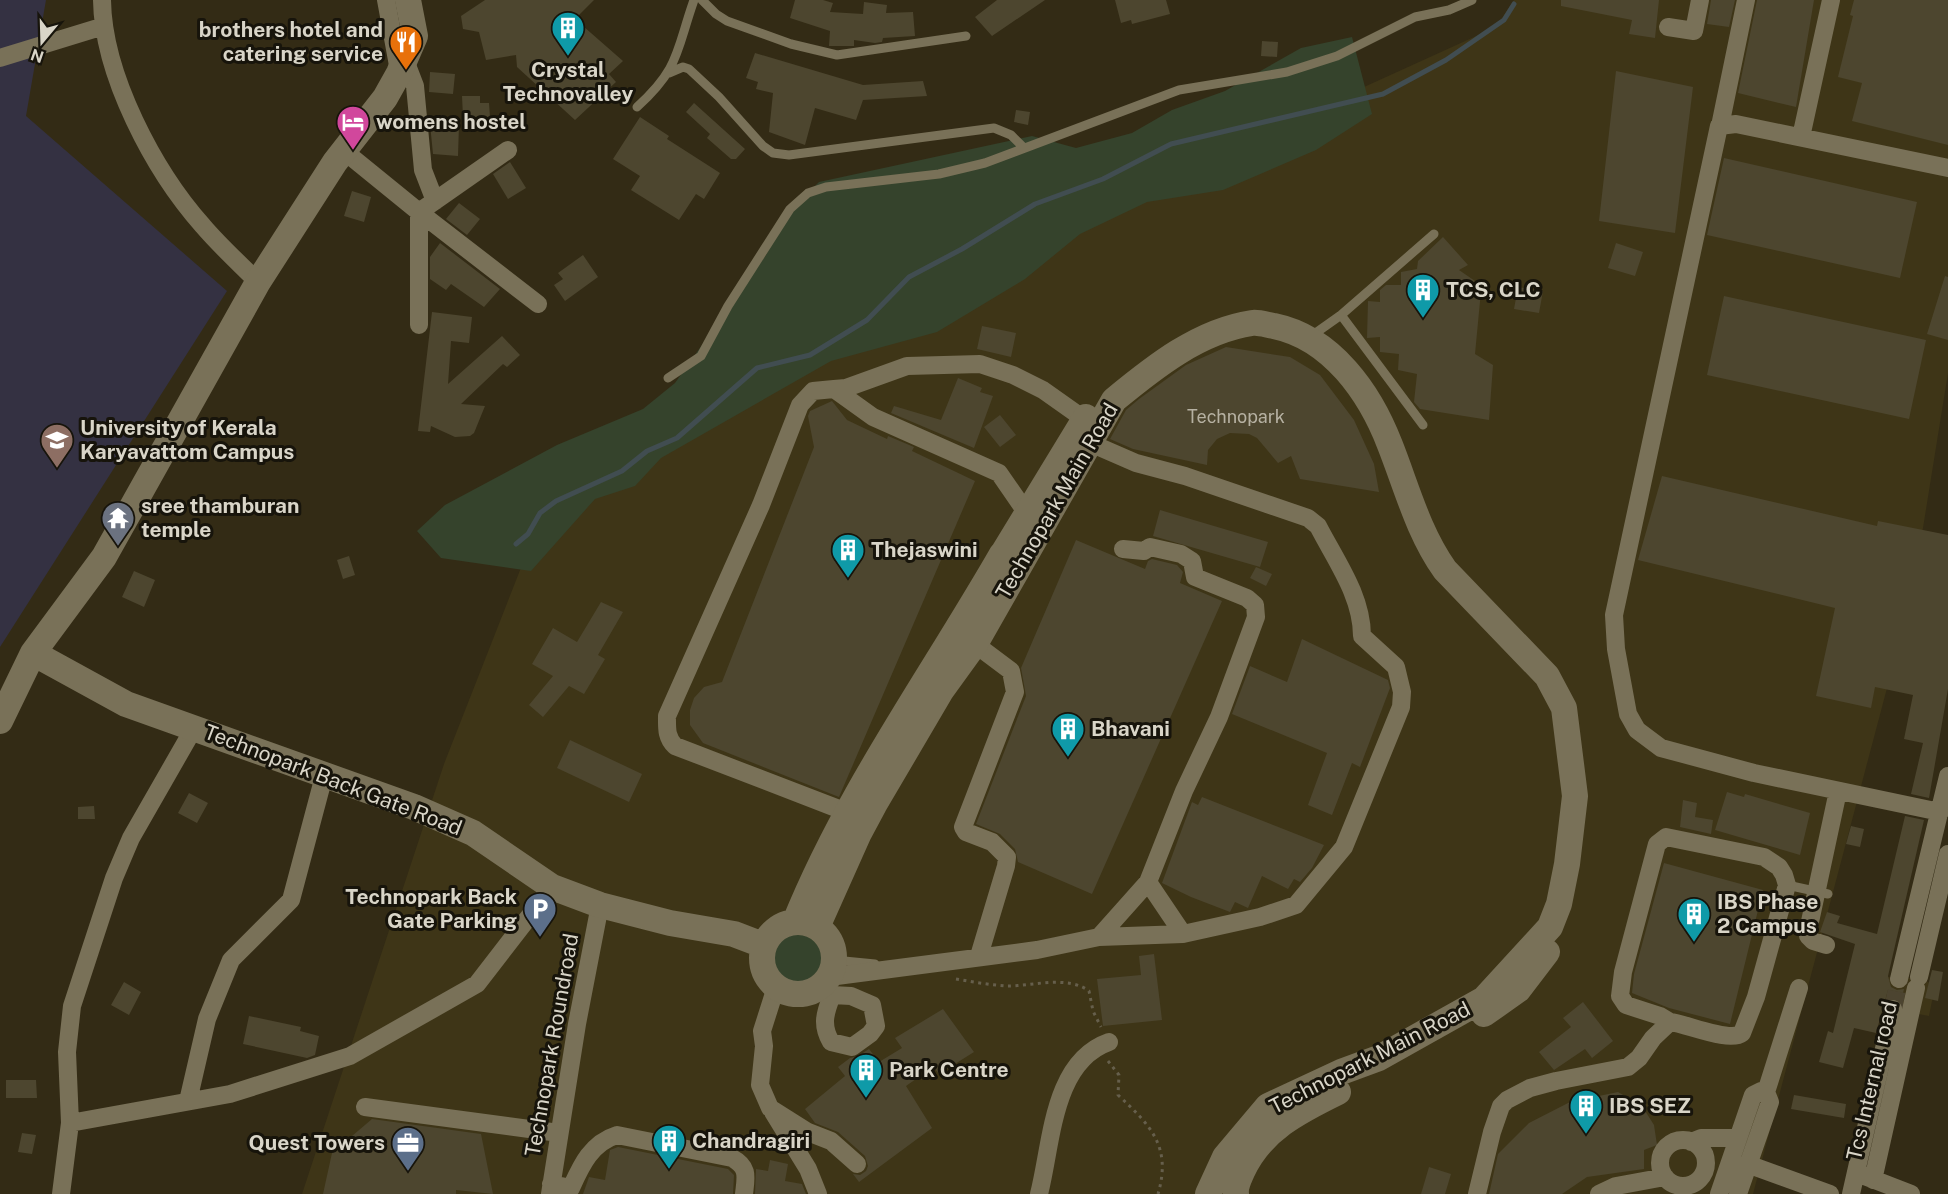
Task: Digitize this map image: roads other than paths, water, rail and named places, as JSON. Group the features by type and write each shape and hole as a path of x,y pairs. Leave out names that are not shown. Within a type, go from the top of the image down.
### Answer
{"street":[{"path":"102,0 110,61 151,152 202,225 258,282"},
{"path":"386,0 402,67 415,86 423,171 435,201"},
{"path":"0,721 33,653 104,557 258,282 344,151 385,98 416,36 408,0"},
{"path":"1668,27 1694,31 1700,0"},
{"path":"1746,0 1614,615 1616,649 1625,703 1631,723 1637,730 1668,752 1940,812"},
{"path":"1801,137 1831,0"},
{"path":"0,58 104,26"},
{"path":"1720,126 1736,124 1948,168"},
{"path":"419,212 508,150"},
{"path":"344,151 538,304"},
{"path":"419,212 419,326"},
{"name":"Technopark Main Road","path":"806,925 840,825 890,736 1098,397 1134,364 1188,333 1233,316 1267,312 1297,322 1317,332 1370,384 1389,417 1439,547 1473,589 1558,672 1579,730 1583,774 1583,855 1567,928 1518,990 1441,1041 1316,1103 1272,1130 1250,1154 1236,1187 1236,1194"},
{"name":"Technopark Main Road","path":"994,568 1026,512 1087,431 1114,400 1149,371 1193,344 1230,328 1255,322 1290,329 1333,357 1350,373 1378,418 1413,510 1433,554 1445,570 1547,676 1564,708 1575,796 1567,864 1559,904 1550,927 1484,999 1379,1058 1341,1072 1268,1106 1225,1157 1208,1194"},
{"path":"830,979 828,938 806,925 774,930 763,945 761,963 764,973 776,987 787,993 800,995 812,992 830,979 898,967 1037,950 1099,937 1183,934 1243,921 1296,905 1344,847 1401,706 1402,692 1396,667 1362,636 1362,622 1356,598 1318,526 1313,522 1185,476 1136,463 1087,431 1043,390 1013,375 980,364 907,366 846,388 813,391 800,405 761,505 667,716 667,728 669,740 675,746 844,811 840,825"},
{"path":"834,389 873,417 999,473 1026,512"},
{"name":"Technopark Main Road","path":"806,925 941,691 975,644 1069,484 1098,397"},
{"path":"1099,937 1148,882 1188,783 1219,717 1256,617 1255,605 1247,598 1195,577 1192,561 1181,554 1150,547 1144,551 1123,549"},
{"path":"975,644 1011,671 1015,683 1007,712 963,827 966,832 992,843 1006,857 1006,866 979,956"},
{"name":"Technopark Back Gate Road","path":"33,653 126,704 324,777 414,807 473,832 552,887 600,905 670,923 734,934 763,945"},
{"path":"61,1194 70,1123 67,1052 72,1006 114,878 131,838 194,728"},
{"path":"1899,979 1948,776"},
{"path":"188,1101 207,1019 231,960 291,900 324,777"},
{"path":"1826,945 1813,941 1808,936 1822,893 1838,791"},
{"path":"1666,837 1764,858 1779,867 1787,885 1754,1006 1742,1033 1729,1037 1686,1023 1670,1022 1660,1016 1626,1005 1620,996 1623,972 1657,844 1666,837"},
{"name":"Tcs Internal road","path":"1911,1194 1865,1177 1910,1020 1948,854"},
{"path":"1148,882 1183,934"},
{"path":"70,1123 230,1094 350,1056 477,984 552,887"},
{"name":"Technopark Roundroad","path":"550,1189 600,905"},
{"path":"776,987 762,1031 764,1046 760,1085 770,1108 808,1170 818,1194"},
{"path":"1738,1194 1750,1165 1770,1102 1766,1092 1799,988"},
{"path":"1851,1194 1865,1177 1891,1014 1910,1020"},
{"path":"1477,1194 1492,1132 1502,1106 1507,1100 1530,1088 1604,1070 1628,1067 1639,1058 1653,1038 1670,1022"},
{"path":"1039,1194 1063,1089 1074,1067 1088,1052 1109,1042"},
{"path":"1738,1138 1701,1138 1691,1142 1680,1141 1666,1148 1660,1162 1665,1177 1676,1185 1694,1183 1719,1194 1753,1095 1756,1091 1766,1092"},
{"path":"365,1107 559,1133"},
{"path":"770,1108 808,1132 831,1141 857,1164"},
{"path":"550,1189 571,1188 581,1165 594,1148 608,1138 617,1135 732,1158 741,1162 747,1172 744,1194"},
{"path":"1691,1142 1701,1149 1706,1162 1702,1176 1694,1183"},
{"path":"1728,1167 1750,1165 1830,1194"},
{"path":"1599,1194 1616,1186 1665,1177"}],"lane":[{"path":"637,107 669,73 694,0"},
{"path":"702,0 727,21 791,44 837,55 966,36"},
{"path":"668,378 701,356 790,209 808,193 826,187 939,174 985,163 1179,90 1287,72 1337,56 1415,17 1449,10 1472,0"},
{"path":"669,73 683,68 689,69 719,97 763,146 773,153 789,154 993,128 1011,135 1024,148"},
{"path":"1317,332 1341,315 1434,234"},
{"path":"1341,315 1423,425"},
{"path":"1787,885 1822,893"}],"waterway":[{"path":"516,544 528,534 540,513 556,501 622,471 647,451 677,438 757,368 810,355 867,320 909,277 962,249 1035,204 1103,179 1171,144 1383,94 1446,60 1504,20 1514,4"}],"tunnel":[{"path":"1893,1009 1899,979"}],"place":[{"name":"Crystal Technovalley","path":"568,57"},
{"name":"brothers hotel and catering service","path":"406,71"},
{"name":"womens hostel","path":"353,151"},
{"name":"TCS, CLC","path":"1423,319"},
{"name":"University of Kerala Karyavattom Campus","path":"57,469"},
{"name":"sree thamburan temple","path":"118,547"},
{"name":"Thejaswini","path":"848,579"},
{"name":"Bhavani","path":"1068,758"},
{"name":"Technopark Back Gate Parking","path":"540,938"},
{"name":"IBS Phase 2 Campus","path":"1694,943"},
{"name":"Park Centre","path":"866,1099"},
{"name":"IBS SEZ","path":"1586,1135"},
{"name":"Chandragiri","path":"669,1170"},
{"name":"Quest Towers","path":"408,1172"}]}
